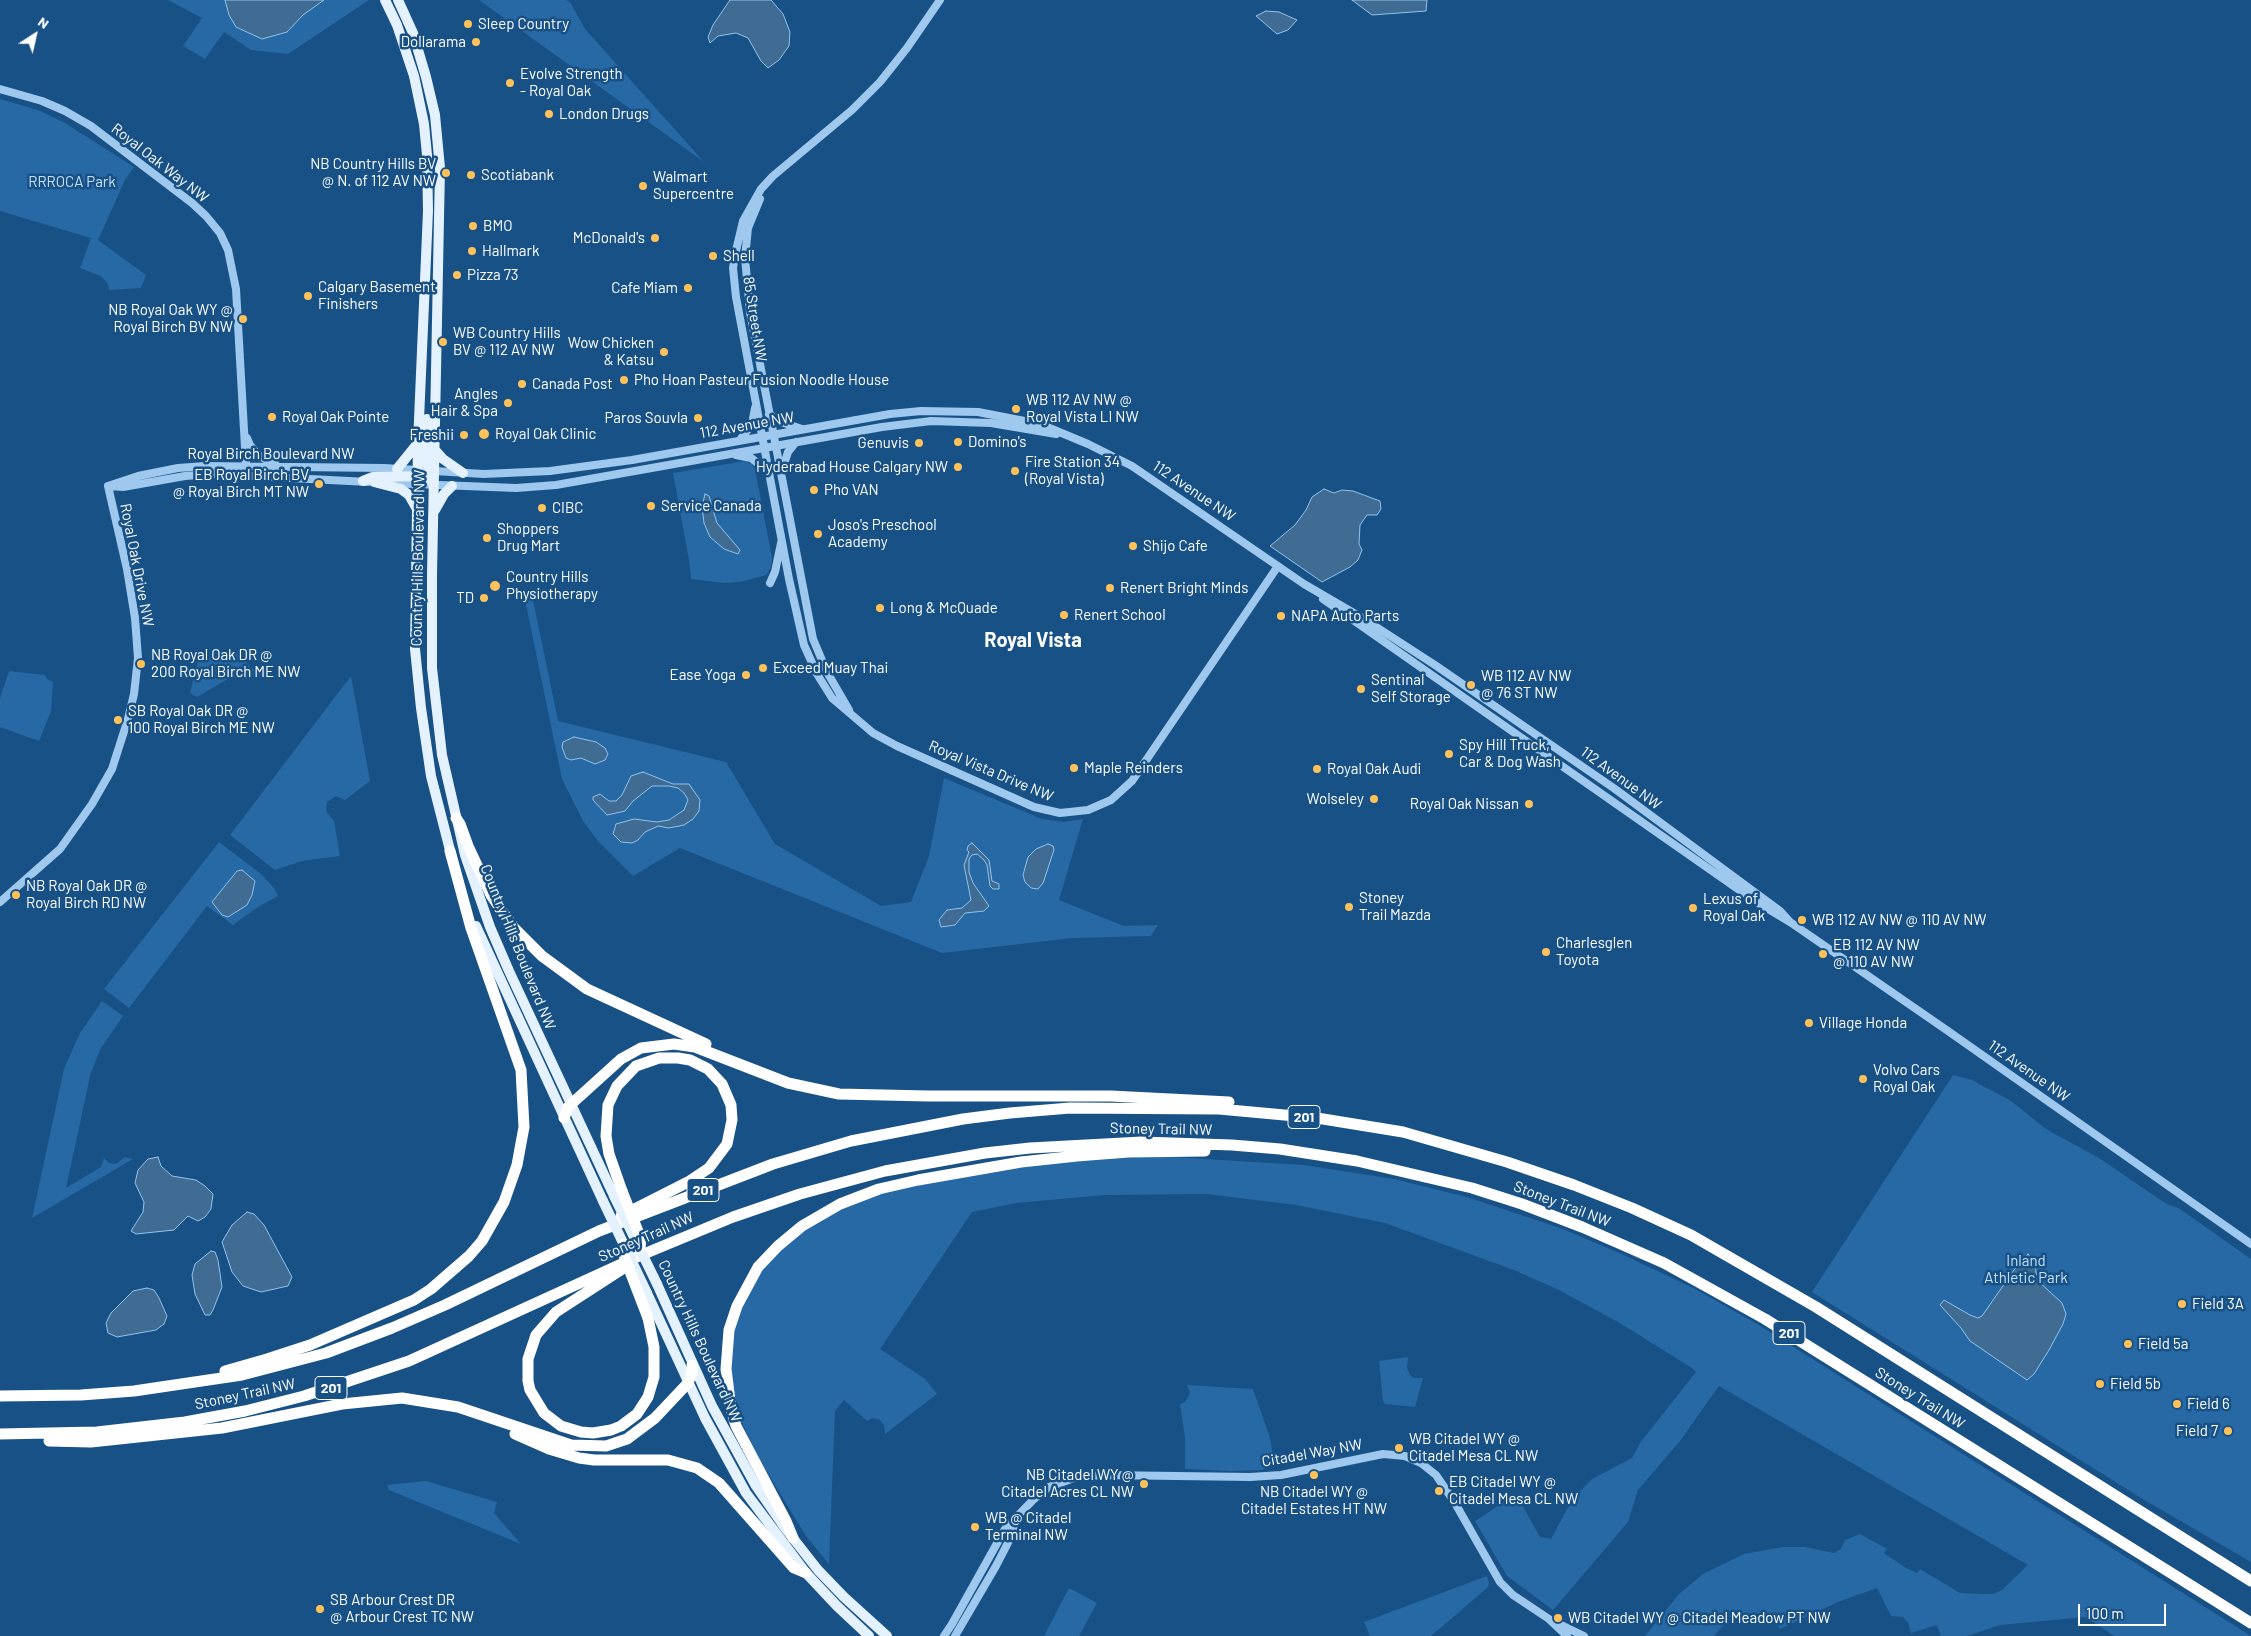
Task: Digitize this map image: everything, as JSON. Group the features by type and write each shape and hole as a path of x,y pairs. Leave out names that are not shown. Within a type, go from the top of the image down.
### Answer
{"highway":[{"path":"456,818 491,895 514,928 542,956 587,989 724,1052 737,1063"},
{"path":"201,1380 216,1373 267,1360 310,1345 414,1300 431,1289 469,1256 482,1241 504,1202 517,1165 524,1127 521,1070 471,928 450,851"},
{"path":"564,1118 570,1104 620,1059 641,1048 659,1044 685,1045 788,1083 839,1094 1166,1098 1318,1112 1382,1124 1403,1132"},
{"path":"600,1231 607,1223 688,1182 709,1168 719,1156 727,1144 731,1131 731,1105 722,1084 708,1069 684,1059 659,1058 636,1066 617,1086 608,1105 606,1136 609,1154 618,1193 641,1239 640,1252 617,1274 556,1312 536,1335 528,1359 530,1390 544,1413 561,1426 593,1433 610,1430 621,1426 637,1414 648,1397 654,1377 654,1347 648,1318 623,1253 624,1244"},
{"name":"Stoney Trail NW","path":"0,1396 108,1393 242,1375 291,1363 365,1339 445,1305 600,1231 718,1184 799,1156 851,1141 915,1128 1010,1113 1070,1108 1219,1109 1317,1118 1403,1132 1507,1162 1574,1185 1632,1208 1690,1236 1816,1307 2251,1581"},
{"name":"Stoney Trail NW","path":"0,1434 97,1432 186,1422 245,1411 304,1396 409,1361 640,1252 733,1216 800,1194 886,1171 984,1153 1096,1143 1142,1142 1232,1145 1280,1149 1357,1161 1472,1188 1522,1204 1582,1227 1664,1263 1765,1319 2251,1623"},
{"path":"793,1538 786,1520 736,1426 731,1408 726,1369 729,1330 737,1306 758,1268 778,1246 802,1226 840,1204 879,1189 918,1180 1021,1162 1129,1152 1218,1151 1232,1145"},
{"path":"0,1441 91,1442 222,1428 325,1407 378,1399 420,1399 458,1407 571,1445 606,1446 627,1439 647,1425 688,1383 692,1364"},
{"path":"478,1414 533,1442 579,1458 594,1460 668,1460 698,1468 719,1483 794,1568 806,1573"}],"main road":[{"name":"Country Hills Boulevard NW","path":"385,0 397,25 414,76 428,155 422,406 418,443 434,513 432,668 442,755 465,855 490,926 570,1104 618,1193"},
{"name":"Country Hills Boulevard NW","path":"398,0 413,34 426,77 435,115 439,150 440,207 435,450 417,510 415,649 430,768 450,851 479,934 688,1383 733,1471 763,1518 806,1573 869,1636"},
{"path":"363,481 373,477 426,476 427,419 422,406"},
{"path":"397,468 418,443"},
{"path":"435,450 443,459 463,473"},
{"path":"374,482 400,489 409,495 417,510"},
{"path":"434,513 444,494 452,486"},
{"name":"Country Hills Boulevard NW","path":"640,1252 657,1284 692,1364 756,1486 793,1538 830,1583 887,1636"}],"street":[{"name":"85 Street NW","path":"762,436 734,283 734,254 743,221 768,180 852,110 880,82 940,0"},
{"name":"Royal Oak Way NW","path":"0,89 42,101 91,126 192,203 220,233 228,250 234,275 246,465"},
{"name":"85 Street NW","path":"774,434 746,290 744,258 748,228 755,208 768,187 790,163"},
{"path":"740,440 752,424 756,406"},
{"name":"112 Avenue NW","path":"426,476 564,470 890,414 942,410 978,412 1017,418 1040,424 1088,444 1132,466 1304,584 1364,619 1435,665 1615,789 1780,911 1790,922"},
{"path":"769,414 780,422 802,429"},
{"name":"112 Avenue NW","path":"426,476 452,486 516,488 556,485 882,426 931,421 984,422 1061,434"},
{"path":"244,432 250,445 258,454 278,466"},
{"name":"Royal Vista Drive NW","path":"774,434 813,639 827,672 851,714"},
{"name":"Royal Vista Drive NW","path":"762,436 798,626 810,660 832,698 874,733 897,746 1029,805 1060,813 1088,810 1111,800 1132,781 1278,566"},
{"path":"781,475 788,452 796,442"},
{"path":"732,454 751,458 768,471"},
{"name":"Royal Birch Boulevard NW","path":"108,486 138,476 178,468 246,465 397,468 426,476"},
{"name":"Royal Birch Boulevard NW","path":"108,486 123,487 185,476 213,474 374,482 426,476"},
{"name":"Royal Oak Drive NW","path":"0,902 60,849 92,804 112,769 128,719 134,694 138,658 135,618 127,570 108,486"},
{"path":"770,583 775,572 782,541"},
{"name":"112 Avenue NW","path":"1304,584 1331,606 1596,791 1762,906 1790,922 1948,1031 2251,1244"},
{"name":"Citadel Way NW","path":"944,1636 1005,1529 1033,1500 1049,1487 1077,1477 1103,1475 1250,1477 1281,1475 1383,1454 1405,1456 1421,1463 1440,1481 1500,1582 1513,1595 1549,1619 1584,1636"},
{"name":"Citadel Way NW","path":"955,1636 1012,1535 1015,1519"},
{"name":"Citadel Way NW","path":"1549,1619 1567,1636"}],"green space":[{"path":"168,0 369,0 288,54 251,50 224,32 205,59 183,46 202,18"},
{"path":"479,0 566,0 570,2 585,29 704,162"},
{"name":"RRROCA Park","path":"0,99 38,110 65,123 134,167 125,180 98,240 146,275 141,288 109,290 108,284 101,276 80,268 91,238 0,211"},
{"path":"745,461 753,465 755,469 772,558 771,567 766,575 740,582 724,583 691,579 673,473"},
{"path":"524,595 532,595 558,721 726,762 775,844 881,906 911,902 929,856 944,778 1042,819 1064,822 1083,819 1059,900 1124,926 1158,925 1151,936 1072,938 942,953 680,848 633,876 598,841 583,821 562,779"},
{"path":"238,651 250,667 260,674 259,678 246,676 226,680 197,697 190,693 198,660"},
{"path":"9,671 45,675 47,679 53,682 51,711 39,741 0,727 0,698"},
{"path":"351,676 370,781 345,800 336,796 327,802 326,811 334,821 340,856 302,861 275,870 230,835"},
{"path":"219,842 261,874 274,888 278,896 258,907 233,925 207,906 129,1008 104,989"},
{"path":"102,1001 123,1016 101,1048 91,1072 66,1188 101,1167 104,1158 109,1163 116,1164 125,1157 133,1159 32,1218 64,1069 80,1033"},
{"name":"Inland Athletic Park","path":"1953,1075 1972,1080 2011,1101 2046,1129 2099,1158 2165,1203 2180,1209 2251,1259 2251,1562 2141,1498 1812,1292"},
{"path":"1154,1156 1304,1165 1394,1179 1467,1197 1563,1229 1626,1256 1695,1289 1757,1324 2251,1636 2114,1636 2086,1617 2000,1625 1967,1636 1941,1636 1937,1625 1911,1633 1908,1622 1903,1617 1891,1616 1877,1588 1838,1602 1780,1629 1771,1613 1733,1614 1714,1636 1645,1636 1679,1594 1703,1574 1744,1554 1783,1547 1805,1547 1834,1553 1841,1549 1845,1540 1860,1534 1887,1549 1884,1553 1906,1568 1917,1573 1920,1569 1960,1593 1982,1594 1993,1594 2002,1590 2028,1565 1719,1386 1680,1441 1638,1490 1628,1522 1553,1610 1507,1576 1475,1521 1516,1494 1540,1537 1551,1539 1567,1509 1581,1490 1592,1479 1632,1458 1640,1443 1696,1372 1618,1322 1557,1289 1514,1270 1385,1223 1296,1205 1206,1194 1105,1195 1016,1203 972,1212 880,1349 925,1379 937,1394 885,1434 884,1425 880,1420 873,1418 867,1421 844,1400 835,1411 829,1564 806,1536 759,1459 742,1423 738,1423 730,1392 730,1334 744,1293 764,1262 825,1214 892,1188 1016,1166"},
{"path":"1408,1357 1407,1368 1410,1375 1413,1378 1423,1378 1415,1407 1385,1404 1383,1401 1379,1361"},
{"path":"1187,1385 1253,1389 1270,1438 1274,1461 1272,1467 1261,1470 1232,1471 1185,1469 1185,1437 1180,1404 1185,1402 1190,1392"},
{"path":"426,1481 497,1502 494,1513 521,1544 389,1490 387,1485"},
{"path":"1487,1576 1489,1584 1487,1588 1431,1636 1370,1636 1364,1622"},
{"path":"1069,1588 1097,1603 1079,1636 1044,1636"}],"shaded area":[{"path":"225,0 324,0 303,15 287,32 262,39 236,27 229,15"},
{"path":"730,0 771,0 783,14 790,32 789,46 779,60 768,68 761,61 748,38 736,33 718,36 710,43 708,37 713,25"},
{"path":"1352,0 1427,0 1426,11 1372,15"},
{"path":"1266,11 1279,12 1297,20 1288,30 1277,34 1256,16"},
{"path":"1324,489 1334,493 1342,490 1353,491 1380,501 1381,509 1377,515 1367,515 1360,525 1359,544 1362,550 1358,560 1350,567 1322,582 1270,546 1295,525 1306,510 1312,497"},
{"path":"705,494 709,496 717,523 740,550 738,554 724,549 710,537 704,523 702,507"},
{"path":"574,737 596,742 605,748 608,754 605,760 595,764 581,758 571,760 566,758 562,747 563,742"},
{"path":"643,772 673,784 689,784 700,800 699,811 693,819 684,825 669,828 658,826 645,832 638,840 632,843 621,842 613,834 616,824 634,819 657,822 669,820 684,810 688,800 678,788 652,786 633,801 625,811 607,815 593,800 593,797 600,794 609,801 616,801 622,795 631,776"},
{"path":"972,843 989,860 992,881 999,884 999,889 993,889 990,886 987,865 984,860 977,854 972,855 969,859 969,872 973,883 989,906 984,911 965,913 955,925 941,927 939,920 947,910 962,908 971,900 964,865 969,852 967,850 968,846"},
{"path":"1048,844 1053,846 1054,850 1043,883 1038,889 1031,888 1025,882 1023,875 1028,857 1036,849"},
{"path":"242,870 255,881 252,895 247,905 228,917 222,915 212,902 237,871"},
{"path":"158,1157 161,1166 172,1176 196,1180 205,1186 213,1194 211,1209 205,1217 198,1221 188,1216 174,1230 136,1234 131,1231 143,1212 144,1202 135,1183 138,1170 148,1159"},
{"path":"247,1212 254,1214 264,1225 292,1277 288,1286 261,1292 243,1286 232,1272 222,1242 232,1225"},
{"path":"211,1251 215,1252 218,1260 222,1287 210,1315 205,1315 195,1294 192,1275 195,1264"},
{"path":"2028,1254 2035,1264 2037,1280 2062,1303 2066,1314 2063,1324 2049,1350 2034,1374 2027,1380 1970,1341 1940,1305 1944,1300 1970,1315 1978,1318 1982,1316 2014,1270"},
{"path":"147,1288 154,1290 159,1298 167,1316 164,1324 156,1330 117,1337 108,1333 106,1323 111,1313 133,1291"}],"place":[{"name":"Sleep Country","path":"468,24"},
{"name":"Dollarama","path":"476,42"},
{"name":"Evolve Strength - Royal Oak","path":"510,83"},
{"name":"London Drugs","path":"549,114"},
{"name":"NB Country Hills BV @ N. of 112 AV NW","path":"446,173"},
{"name":"Scotiabank","path":"471,175"},
{"name":"Walmart Supercentre","path":"643,186"},
{"name":"BMO","path":"473,226"},
{"name":"McDonald's","path":"655,238"},
{"name":"Hallmark","path":"472,251"},
{"name":"Shell","path":"713,256"},
{"name":"Pizza 73","path":"457,275"},
{"name":"Cafe Miam","path":"688,288"},
{"name":"Calgary Basement Finishers","path":"308,296"},
{"name":"NB Royal Oak WY @ Royal Birch BV NW","path":"243,319"},
{"name":"WB Country Hills BV @ 112 AV NW","path":"443,342"},
{"name":"Wow Chicken & Katsu","path":"664,352"},
{"name":"Pho Hoan Pasteur Fusion Noodle House","path":"624,380"},
{"name":"Canada Post","path":"522,384"},
{"name":"Angles Hair & Spa","path":"508,403"},
{"name":"WB 112 AV NW @ Royal Vista LI NW","path":"1016,409"},
{"name":"Royal Oak Pointe","path":"272,417"},
{"name":"Paros Souvla","path":"698,418"},
{"name":"Royal Oak Clinic","path":"484,434"},
{"name":"Freshii","path":"464,435"},
{"name":"Domino's","path":"958,442"},
{"name":"Genuvis","path":"919,443"},
{"name":"Hyderabad House Calgary NW","path":"958,467"},
{"name":"Fire Station 34 (Royal Vista)","path":"1015,471"},
{"name":"EB Royal Birch BV @ Royal Birch MT NW","path":"319,484"},
{"name":"Pho VAN","path":"814,490"},
{"name":"Service Canada","path":"651,506"},
{"name":"CIBC","path":"542,508"},
{"name":"Joso's Preschool Academy","path":"818,534"},
{"name":"Shoppers Drug Mart","path":"487,538"},
{"name":"Shijo Cafe","path":"1133,546"},
{"name":"Country Hills Physiotherapy","path":"495,586"},
{"name":"Renert Bright Minds","path":"1110,588"},
{"name":"TD","path":"484,598"},
{"name":"Long & McQuade","path":"880,608"},
{"name":"Renert School","path":"1064,615"},
{"name":"NAPA Auto Parts","path":"1281,616"},
{"name":"NB Royal Oak DR @ 200 Royal Birch ME NW","path":"141,664"},
{"name":"Exceed Muay Thai","path":"763,668"},
{"name":"Ease Yoga","path":"746,675"},
{"name":"WB 112 AV NW @ 76 ST NW","path":"1471,685"},
{"name":"Sentinal Self Storage","path":"1361,689"},
{"name":"SB Royal Oak DR @ 100 Royal Birch ME NW","path":"118,720"},
{"name":"Spy Hill Truck, Car & Dog Wash","path":"1449,754"},
{"name":"Maple Reinders","path":"1074,768"},
{"name":"Royal Oak Audi","path":"1317,769"},
{"name":"Wolseley","path":"1374,799"},
{"name":"Royal Oak Nissan","path":"1529,804"},
{"name":"NB Royal Oak DR @ Royal Birch RD NW","path":"16,895"},
{"name":"Stoney Trail Mazda","path":"1349,907"},
{"name":"Lexus of Royal Oak","path":"1693,908"},
{"name":"WB 112 AV NW @ 110 AV NW","path":"1802,920"},
{"name":"Charlesglen Toyota","path":"1546,952"},
{"name":"EB 112 AV NW @ 110 AV NW","path":"1823,954"},
{"name":"Village Honda","path":"1809,1023"},
{"name":"Volvo Cars Royal Oak","path":"1863,1079"},
{"name":"Field 3A","path":"2182,1304"},
{"name":"Field 5a","path":"2128,1344"},
{"name":"Field 5b","path":"2100,1384"},
{"name":"Field 6","path":"2177,1404"},
{"name":"Field 7","path":"2228,1431"},
{"name":"WB Citadel WY @ Citadel Mesa CL NW","path":"1399,1448"},
{"name":"NB Citadel WY @ Citadel Estates HT NW","path":"1314,1475"},
{"name":"NB Citadel WY @ Citadel Acres CL NW","path":"1144,1484"},
{"name":"EB Citadel WY @ Citadel Mesa CL NW","path":"1439,1491"},
{"name":"WB @ Citadel Terminal NW","path":"975,1527"},
{"name":"SB Arbour Crest DR @ Arbour Crest TC NW","path":"320,1609"},
{"name":"WB Citadel WY @ Citadel Meadow PT NW","path":"1558,1618"}],"district":[{"name":"Royal Vista","path":"1033,640"}]}
